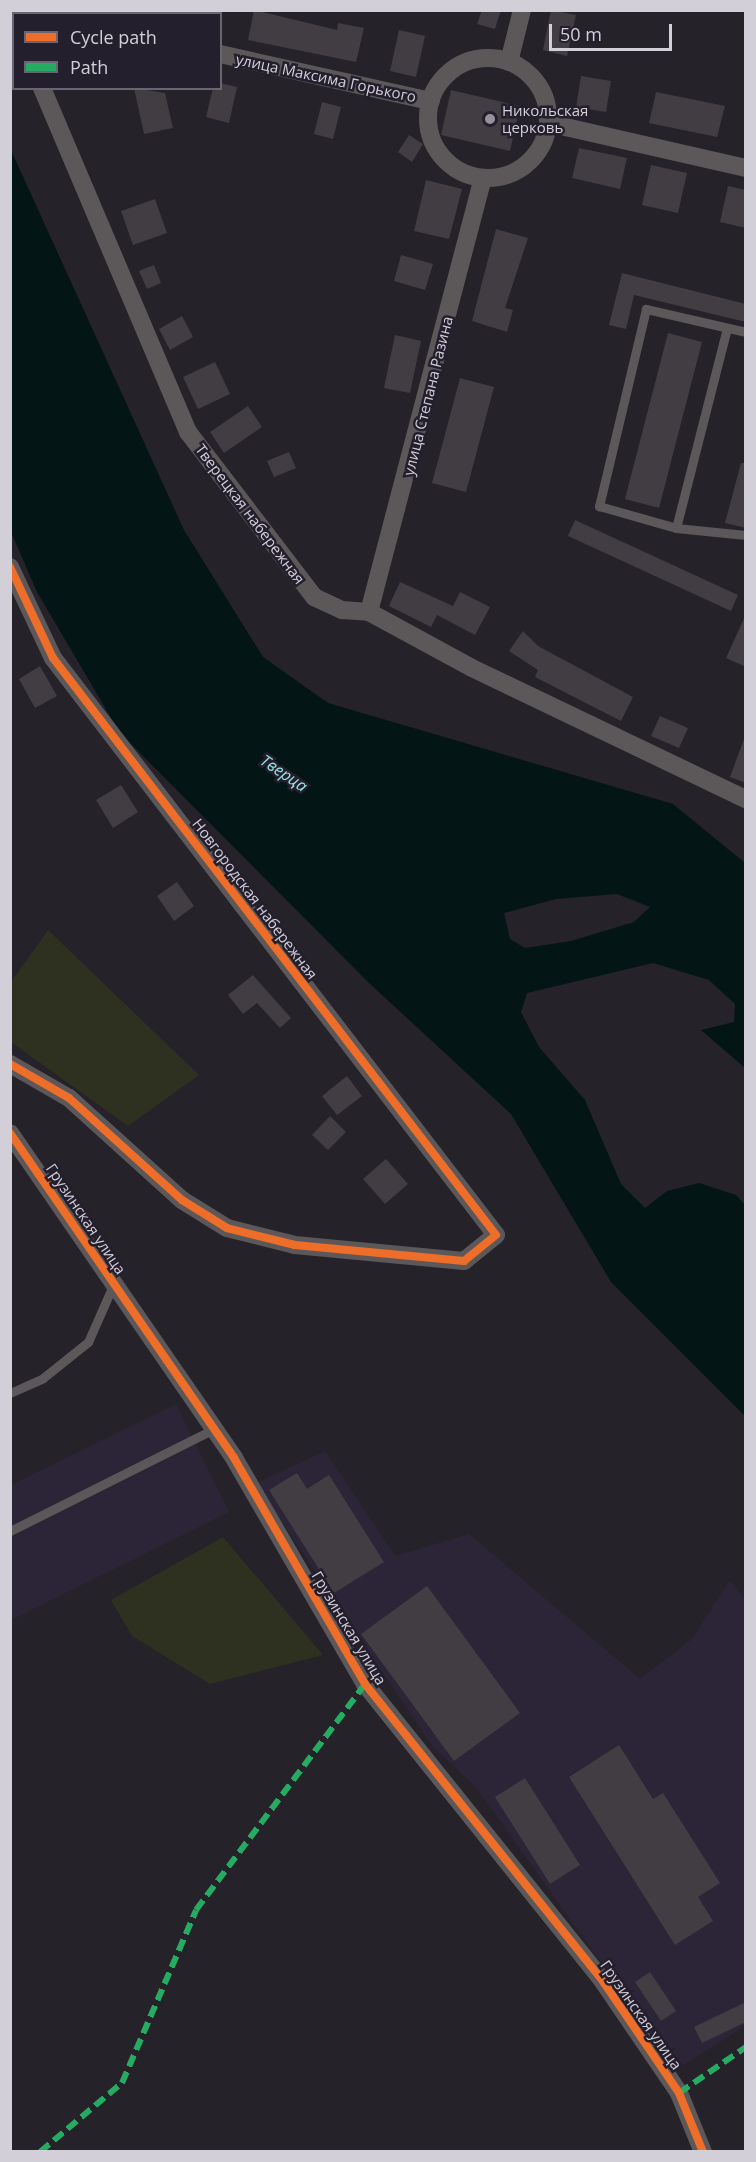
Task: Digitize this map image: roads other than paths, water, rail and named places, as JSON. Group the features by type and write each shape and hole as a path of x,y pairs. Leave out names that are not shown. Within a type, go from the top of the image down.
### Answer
{"street":[{"path":"509,62 522,10"},
{"name":"улица Максима Горького","path":"222,54 430,101"},
{"path":"477,59 509,62 543,93 548,123 527,164 483,178 451,165 439,152 429,127 430,101 448,74 461,64 477,59"},
{"name":"Тверецкая набережная","path":"43,90 188,432 314,597 342,610 369,612 471,668 746,799"},
{"path":"548,123 746,168"},
{"name":"улица Степана Разина","path":"369,612 483,178"},
{"name":"Новгородская набережная","path":"10,567 53,658 496,1236 464,1261 295,1245 227,1228 182,1200 69,1098 10,1064"},
{"name":"Грузинская улица","path":"10,1133 214,1429 365,1684 600,1977 679,2093 703,2151"}],"lane":[{"path":"746,332 646,309 599,506 676,528 746,535"},
{"path":"676,528 727,328"},
{"path":"10,1393 43,1378 88,1342 114,1283"},
{"path":"10,1531 214,1429"}],"water":[{"name":"Тверца","path":"10,148 184,530 263,657 328,703 673,804 745,863 745,1068 701,1030 734,1022 735,1004 709,980 653,963 527,993 521,1012 539,1047 585,1100 621,1184 645,1208 667,1191 699,1183 736,1195 745,1205 745,1416 611,1282 511,1114 369,983 120,733 37,592 11,532","holes":["617,894 650,907 634,922 571,941 525,948 510,939 504,913 556,899"]}],"place":[{"name":"Никольская церковь","path":"490,119"}]}
